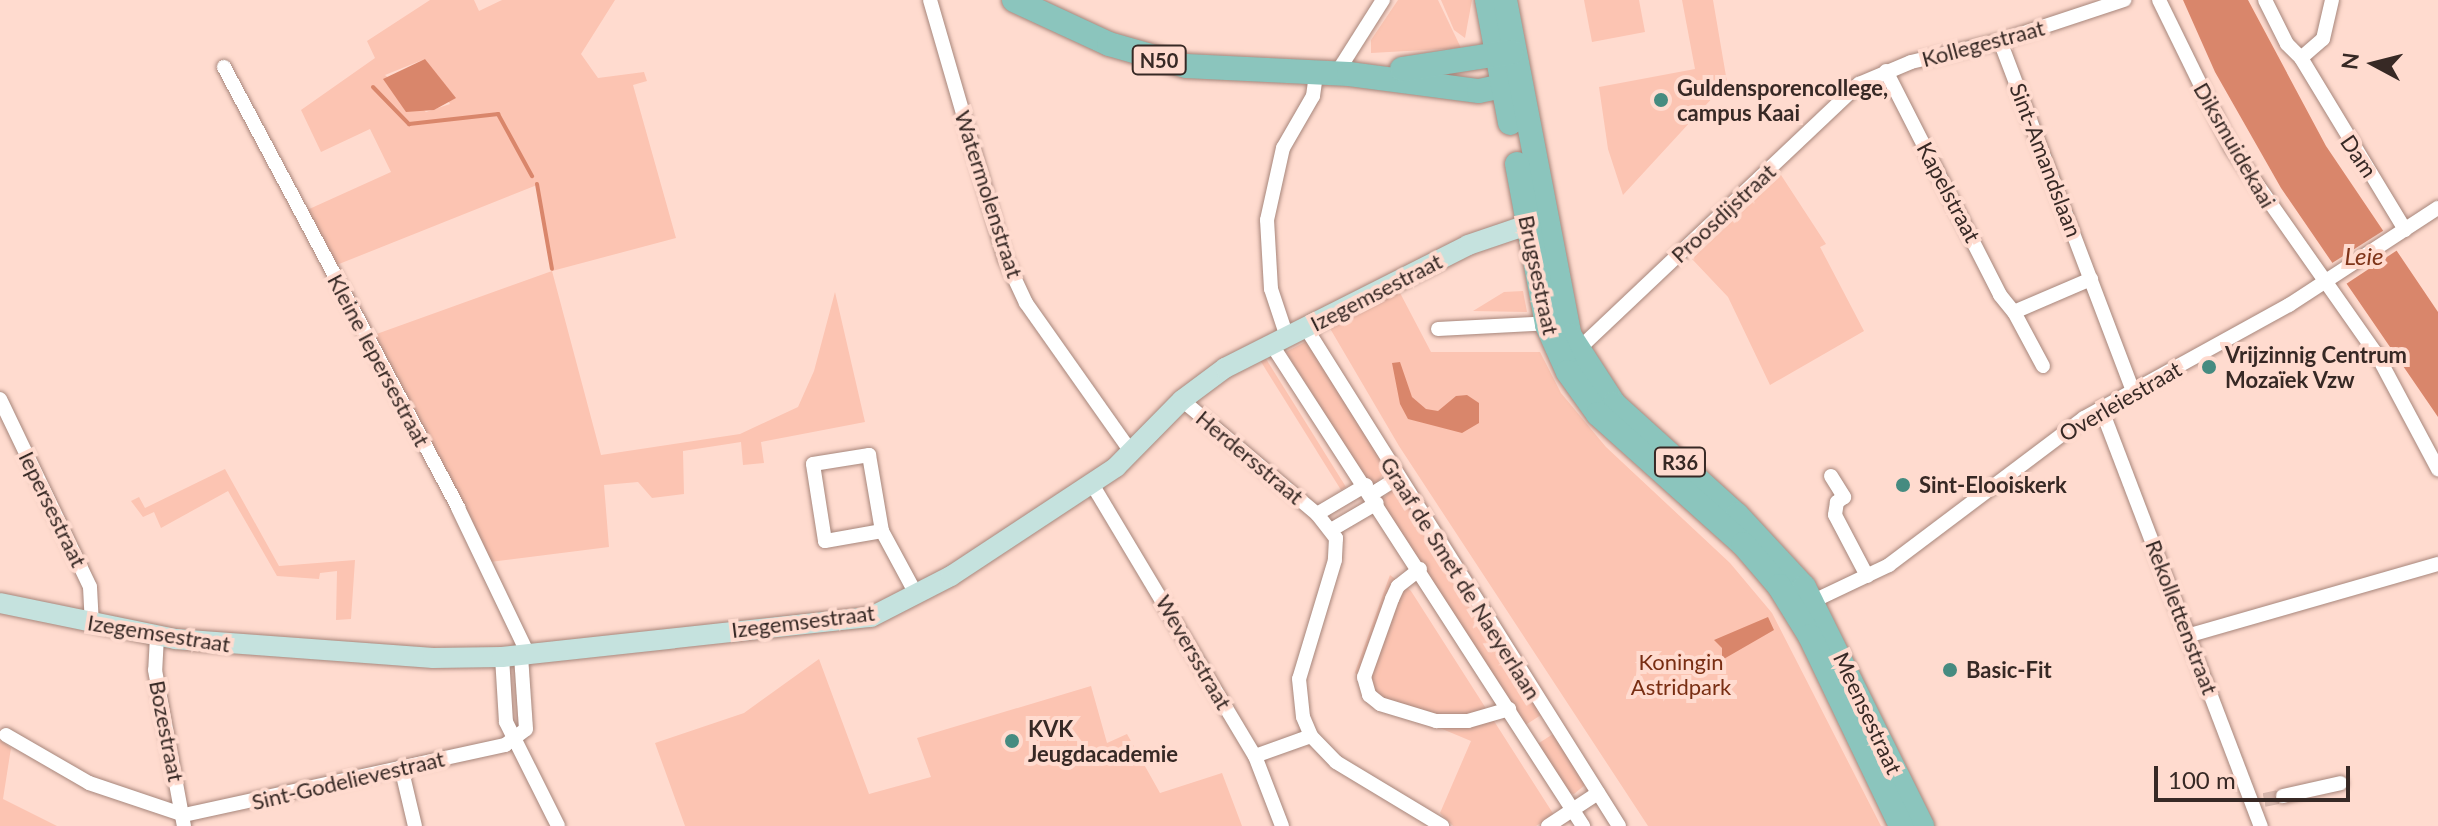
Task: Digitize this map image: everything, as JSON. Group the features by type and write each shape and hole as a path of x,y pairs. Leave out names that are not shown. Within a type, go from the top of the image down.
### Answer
{"main road":[{"name":"N50","path":"1014,0 1156,59 1333,74 1479,91 1511,84"},
{"name":"R36","path":"1487,0 1506,53"},
{"name":"R36","path":"1505,0 1506,53 1511,84"},
{"name":"N50","path":"1333,74 1506,53"},
{"name":"Brugsestraat","path":"1511,84 1555,322 1566,348 1614,404 1737,515 1794,574 1804,606"},
{"name":"Meensestraat","path":"1804,606 1901,826"},
{"name":"Meensestraat","path":"1804,606 1922,826"}],"street":[{"name":"Watermolenstraat","path":"930,0 1005,258 1026,303 1132,453"},
{"path":"1288,337 1271,289 1267,220 1283,148 1313,96 1333,74 1383,0"},
{"name":"Kollegestraat","path":"1886,71 2000,41 2124,0"},
{"name":"Diksmuidekaai","path":"2159,0 2231,147 2328,280 2376,353 2438,469"},
{"name":"Dam","path":"2265,0 2287,44 2301,58 2398,234"},
{"path":"2301,58 2323,39 2332,0"},
{"name":"Sint-Amandslaan","path":"2000,41 2133,391"},
{"name":"Kleine Iepersestraat","path":"224,67 458,508 517,656"},
{"name":"Kapelstraat","path":"1886,71 2000,295 2014,312 2043,366"},
{"name":"Proosdijstraat","path":"1566,348 1586,342 1859,84 1886,71"},
{"name":"Overleiestraat","path":"1804,606 1867,576 1953,521 2049,442 2101,408 2328,280 2438,208"},
{"name":"Izegemsestraat","path":"0,603 157,636 342,655 517,656 871,617 916,594 1092,484 1132,453 1182,400 1225,368 1468,245 1537,222"},
{"path":"2014,312 2091,279"},
{"path":"1438,329 1555,322"},
{"name":"Graaf de Smet de Naeyerlaan","path":"1288,337 1398,478 1619,826"},
{"name":"Graaf de Smet de Naeyerlaan","path":"1288,337 1371,494 1583,826"},
{"name":"Iepersestraat","path":"0,399 90,587 92,623"},
{"name":"Herdersstraat","path":"1182,400 1317,514 1331,530"},
{"name":"Rekollettenstraat","path":"2101,408 2258,802 2261,826"},
{"path":"882,531 825,541 811,458 869,450 882,531 916,594"},
{"path":"1831,476 1844,497 1837,502 1835,515 1867,576"},
{"path":"1398,478 1371,494 1331,530 1335,560 1299,679 1303,717 1311,736 1336,762 1442,826"},
{"name":"Weversstraat","path":"1092,484 1255,756 1282,826"},
{"name":"Herdersstraat","path":"1317,514 1371,494"},
{"path":"2190,635 2438,564"},
{"name":"Graaf de Smet de Naeyerlaan","path":"1420,569 1402,581 1392,599 1364,677 1369,695 1430,720 1468,721 1509,709"},
{"name":"Bozestraat","path":"157,636 155,670 184,820"},
{"path":"514,740 528,721 517,656"},
{"path":"517,656 506,722 558,826"},
{"path":"6,735 89,783 184,820"},
{"path":"1255,756 1311,736"},
{"name":"Sint-Godelievestraat","path":"184,820 514,740"},
{"path":"401,767 415,826"},
{"path":"2283,796 2341,783"},
{"path":"1548,826 1598,793"}],"green space":[{"path":"430,0 474,0 479,11 502,0 615,0 581,54 598,78 644,72 647,81 633,85 676,238 552,271 537,185 334,266 307,210 391,172 370,129 321,152 301,110 375,58 367,41","holes":["425,59 450,104 426,112 385,75"]},
{"path":"1398,0 1438,0 1461,48 1371,53 1371,40"},
{"path":"1441,0 1472,0 1465,38 1454,30"},
{"path":"1584,0 1639,0 1645,32 1592,42"},
{"path":"1682,0 1713,0 1727,82 1623,195 1608,149 1599,87 1695,69"},
{"path":"1781,175 1826,244 1820,247 1864,331 1770,385 1728,297 1692,259"},
{"path":"552,271 601,455 740,434 798,407 814,371 835,292 865,422 761,442 764,463 743,465 741,442 683,451 684,494 652,498 638,482 604,485 609,547 490,562 371,336"},
{"name":"Koningin Astridpark","path":"1399,291 1431,352 1540,352 1561,393 1606,447 1730,563 1772,613 1881,826 1648,826 1399,446 1328,325"},
{"path":"1523,291 1527,312 1473,311 1504,292"},
{"path":"1307,341 1387,468 1377,483 1367,481 1286,352"},
{"path":"1263,354 1346,487 1341,490 1258,357"},
{"path":"225,469 279,566 355,560 351,619 336,620 337,571 320,573 319,579 277,576 228,491 161,528 154,512 143,517 131,501 139,497 145,508"},
{"path":"1392,489 1402,490 1544,713 1524,726 1381,501"},
{"path":"1390,575 1411,591 1554,815 1536,826 1453,826 1440,813 1471,741 1380,703 1360,685 1355,672"},
{"name":"KVK Jeugdacademie","path":"819,659 869,794 931,777 917,738 1091,686 1107,743 1127,734 1160,793 1222,773 1242,826 685,826 655,743 744,713"},
{"path":"1556,732 1585,785 1574,794 1568,793 1536,745"},
{"path":"0,740 11,748 3,799 57,826 0,826"}],"water":[{"name":"Leie","path":"2183,0 2248,0 2326,146 2438,312 2438,417 2281,188 2215,72"},
{"path":"425,59 456,98 434,110 406,112 383,79"},
{"path":"1400,362 1412,397 1426,409 1438,411 1456,396 1467,395 1479,403 1479,423 1462,433 1408,419 1400,404 1392,363"},
{"path":"1768,617 1774,630 1722,660 1722,648 1714,640"}],"pier":[{"path":"2386,229 2399,249 2343,286 2329,265"}],"waterway":[{"path":"373,87 409,124 498,114 532,176"},
{"path":"537,184 552,269"}],"tunnel":[{"path":"2264,800 2283,796"}],"place":[{"name":"Guldensporencollege, campus Kaai","path":"1661,100"},
{"name":"Vrijzinnig Centrum Mozaïek Vzw","path":"2209,367"},
{"name":"Sint-Elooiskerk","path":"1903,485"},
{"name":"Basic-Fit","path":"1950,670"},
{"name":"KVK Jeugdacademie","path":"1012,741"}]}
